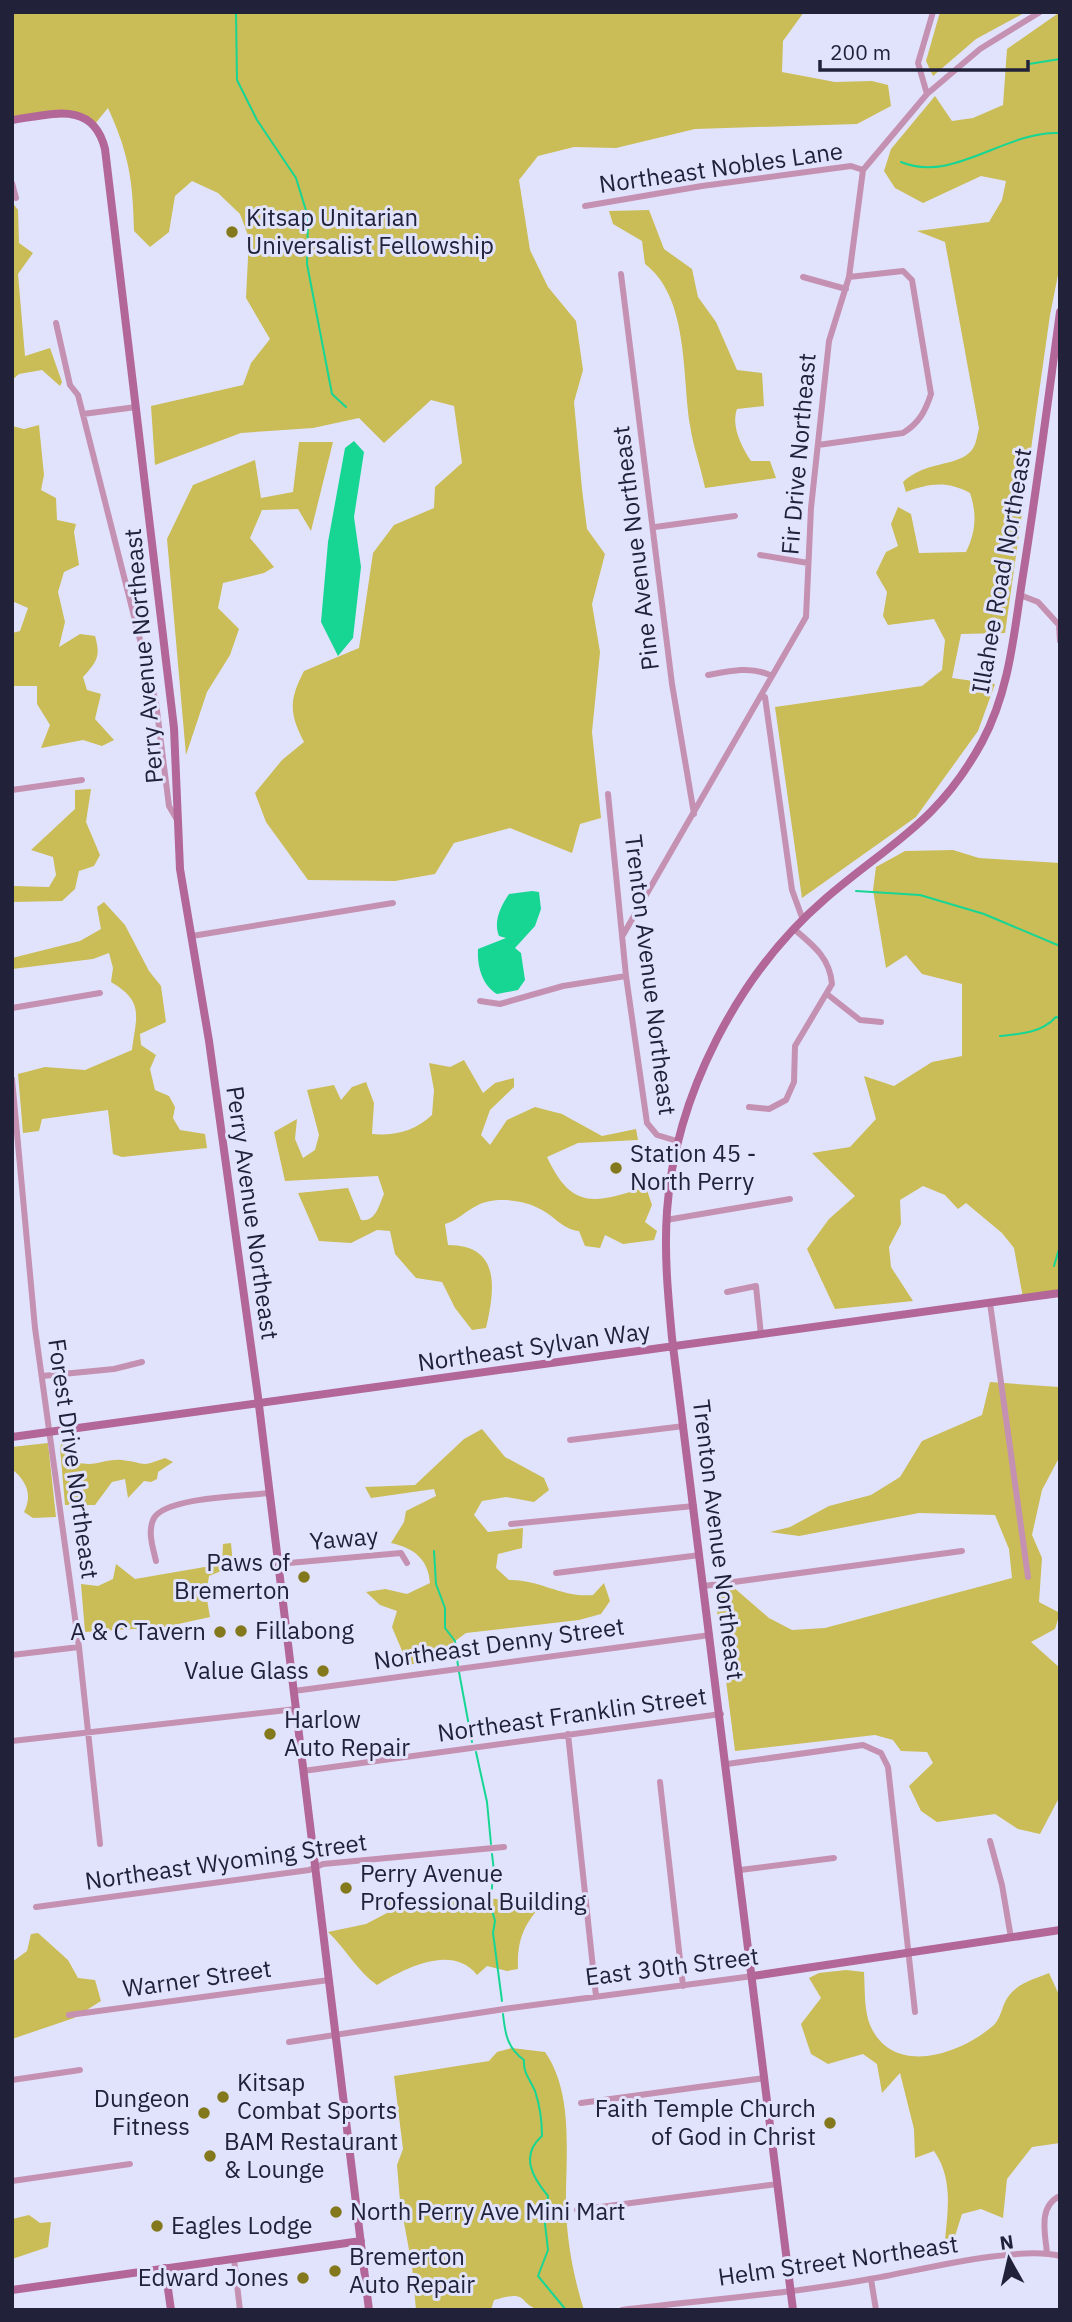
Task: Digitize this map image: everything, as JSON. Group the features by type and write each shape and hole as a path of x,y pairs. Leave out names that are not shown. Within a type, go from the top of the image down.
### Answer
{"main road":[{"name":"Perry Avenue Northeast","path":"12,120 70,113 82,116 94,125 104,149 174,728 180,869 209,1041 259,1405 369,2310"},
{"name":"Illahee Road Northeast","path":"677,1141 694,1093 721,1034 764,965 803,920 921,824 959,780 982,741 1000,701 1010,659 1056,368 1060,312"},
{"name":"Trenton Avenue Northeast","path":"677,1141 666,1220 666,1275 793,2310"},
{"name":"Northeast Sylvan Way","path":"12,1437 1060,1293"},
{"name":"East 30th Street","path":"753,1976 1060,1930"},
{"path":"12,2290 361,2241"},
{"path":"165,2268 171,2310"}],"street":[{"path":"927,94 918,63 933,12"},
{"path":"863,170 927,94 980,48 1040,12"},
{"name":"Northeast Nobles Lane","path":"585,206 851,166 863,170"},
{"name":"Fir Drive Northeast","path":"623,935 694,816 770,675 796,640 806,617 808,563 829,341 849,277 863,170"},
{"path":"12,183 16,198"},
{"path":"818,445 903,433 915,426 926,411 931,394 912,281 903,271 849,277"},
{"name":"Pine Avenue Northeast","path":"621,274 673,684 694,816"},
{"path":"803,277 846,289"},
{"path":"56,324 70,385 78,395 156,703 169,806 176,818"},
{"path":"83,414 136,407"},
{"path":"654,527 735,516"},
{"path":"760,555 808,563"},
{"path":"1020,595 1038,602 1059,624 1060,641"},
{"path":"708,675 736,670 759,671 770,675"},
{"path":"765,697 792,890 803,920"},
{"path":"12,790 82,780"},
{"name":"Trenton Avenue Northeast","path":"608,794 626,976 647,1123 657,1135 677,1141"},
{"path":"192,936 393,903"},
{"path":"749,1107 769,1108 786,1100 794,1082 793,1050 832,984 825,959 794,929"},
{"path":"480,1001 500,1004 564,986 626,976"},
{"path":"12,1008 100,993"},
{"path":"827,994 860,1020 881,1022"},
{"path":"789,1036 798,1042"},
{"name":"Forest Drive Northeast","path":"12,1079 41,1376 51,1432 79,1647 100,1844"},
{"path":"666,1220 790,1199"},
{"path":"727,1292 756,1286 761,1335"},
{"path":"990,1303 1028,1577"},
{"path":"41,1376 114,1369 142,1362"},
{"path":"570,1440 684,1426"},
{"path":"156,1561 150,1534 154,1518 164,1508 270,1493"},
{"path":"511,1524 694,1506"},
{"path":"704,1586 962,1551"},
{"name":"Yaway","path":"278,1564 401,1553 407,1563"},
{"path":"556,1573 700,1555"},
{"name":"Northeast Denny Street","path":"294,1691 710,1636"},
{"path":"12,1655 79,1647"},
{"path":"12,1741 296,1709"},
{"name":"Northeast Franklin Street","path":"303,1772 721,1714"},
{"path":"568,1734 596,1996"},
{"path":"727,1764 863,1745 881,1753 888,1767 915,2012"},
{"path":"660,1782 683,1986"},
{"path":"990,1841 1002,1885 1011,1938"},
{"name":"Northeast Wyoming Street","path":"36,1907 323,1864 504,1847"},
{"path":"740,1870 834,1858"},
{"name":"East 30th Street","path":"289,2042 596,1996 753,1976"},
{"name":"Warner Street","path":"69,2015 329,1980"},
{"path":"12,2080 80,2070"},
{"path":"581,2103 765,2078"},
{"path":"12,2181 130,2164"},
{"path":"578,2210 778,2184"},
{"path":"1047,2253 1044,2218 1048,2207 1060,2196"},
{"name":"Helm Street Northeast","path":"622,2310 791,2290 1047,2253 1060,2256"},
{"path":"234,2259 240,2310"},
{"path":"871,2279 876,2310"}],"shaded area":[{"path":"12,12 804,12 783,41 782,72 835,82 872,81 888,85 891,106 857,124 695,129 616,148 574,147 538,156 519,180 530,250 548,287 576,321 583,370 574,402 582,489 587,529 605,554 592,604 600,652 592,732 601,818 580,824 572,853 510,828 454,843 435,874 395,881 308,880 266,822 255,793 282,760 304,742 293,714 293,699 304,671 359,648 373,553 394,525 434,508 435,487 462,463 454,406 431,400 384,443 359,418 313,428 241,433 155,465 151,406 243,385 251,363 270,339 246,298 249,238 240,214 218,193 192,181 175,196 169,232 150,247 134,231 128,168 121,140 108,108 94,125 82,116 12,120"},
{"path":"940,12 1026,12 976,39 933,76 926,61"},
{"path":"1060,12 1060,265 1050,315 1005,633 961,634 952,678 995,684 978,731 916,817 802,898 775,707 922,686 942,670 945,640 934,619 888,625 883,616 887,592 876,573 886,552 898,546 891,524 898,507 911,514 919,553 966,552 974,523 970,493 939,485 906,492 903,482 930,467 969,453 975,445 979,428 945,242 917,231 989,222 1002,200 1006,181 981,176 923,203 895,188 884,171 891,149 935,96 952,121 973,118 1003,105 1007,49"},
{"path":"12,202 18,210 19,243 33,253 18,274 25,356 50,348 62,382 60,386 42,370 19,374 12,380"},
{"path":"649,210 664,249 692,269 698,297 716,322 737,370 762,373 764,406 737,409 735,422 751,461 770,461 776,478 705,488 690,425 681,338 669,296 659,278 645,264 642,241 613,224 609,211"},
{"path":"39,425 44,475 41,490 56,498 57,520 76,524 74,532 79,565 64,572 58,592 65,622 59,647 80,634 95,636 98,649 96,658 83,677 87,690 101,694 95,719 114,740 102,746 83,740 41,748 50,725 37,704 37,686 12,686 12,633 20,631 28,608 12,601 12,426 24,429"},
{"path":"354,441 364,452 354,517 361,567 353,638 338,656 321,622 328,542 345,448"},
{"path":"299,442 333,442 311,531 298,509 262,510 250,538 274,567 264,573 223,583 218,608 239,629 230,655 207,692 186,755 167,539 193,485 255,460 261,498 293,492"},
{"path":"91,789 86,822 100,855 94,866 79,871 75,889 62,901 12,902 12,886 49,887 56,875 53,857 31,850 75,809 75,790"},
{"path":"953,850 979,858 1060,863 1060,1292 1023,1298 1014,1248 1002,1233 966,1203 958,1209 945,1195 923,1186 900,1200 901,1224 889,1247 891,1267 913,1301 835,1309 807,1249 829,1219 855,1196 812,1153 850,1147 876,1119 864,1076 894,1086 932,1062 962,1056 962,984 922,974 906,955 886,968 873,890 876,867 905,851"},
{"path":"539,892 541,909 535,926 515,948 521,953 525,980 518,990 497,994 488,986 482,974 478,949 506,938 499,936 497,919 509,894"},
{"path":"104,902 125,925 149,971 161,986 166,1022 140,1034 141,1045 156,1055 150,1069 155,1090 169,1096 175,1107 173,1118 180,1130 205,1134 207,1148 122,1157 113,1154 108,1110 42,1119 39,1131 23,1133 18,1074 45,1067 85,1070 132,1050 136,1011 129,996 111,982 113,968 109,953 93,959 12,969 12,958 80,941 101,929 97,907"},
{"path":"464,1060 483,1093 495,1083 514,1078 514,1087 490,1110 481,1135 490,1145 507,1120 535,1107 562,1114 602,1136 636,1129 638,1140 578,1143 547,1157 566,1187 587,1198 613,1197 646,1187 652,1205 645,1222 657,1231 654,1240 623,1244 605,1235 600,1248 585,1246 579,1231 528,1204 502,1200 473,1207 445,1224 448,1245 478,1252 486,1261 490,1272 491,1299 486,1328 472,1330 455,1308 442,1282 416,1278 395,1254 390,1231 377,1230 351,1243 319,1241 298,1193 348,1188 361,1220 366,1220 374,1216 384,1194 378,1176 285,1181 274,1132 297,1119 295,1139 303,1158 315,1150 319,1135 307,1090 334,1085 341,1100 352,1087 366,1082 374,1103 372,1134 397,1133 412,1129 432,1115 434,1090 429,1063 450,1067"},
{"path":"990,1382 1059,1387 1060,1456 1042,1490 1032,1535 1042,1558 1039,1602 1060,1613 1055,1629 1031,1642 1060,1668 1060,1796 1040,1834 1018,1829 995,1814 937,1822 921,1811 909,1786 933,1763 927,1752 901,1751 893,1740 875,1735 735,1751 715,1595 732,1586 769,1618 792,1630 825,1628 1012,1578 1009,1549 995,1515 919,1513 799,1536 770,1532 790,1527 829,1506 871,1495 900,1477 922,1441 982,1415"},
{"path":"482,1429 505,1457 544,1478 549,1490 534,1502 506,1497 482,1501 474,1515 488,1532 523,1528 522,1548 498,1554 496,1568 509,1580 530,1582 571,1594 593,1595 604,1583 610,1601 601,1614 579,1620 466,1633 428,1661 408,1665 392,1627 397,1611 380,1605 366,1592 385,1589 407,1594 430,1583 423,1561 407,1548 391,1543 404,1522 406,1511 436,1496 434,1489 371,1498 365,1487 415,1485 464,1439"},
{"path":"63,1438 71,1440 73,1461 81,1463 122,1460 146,1464 165,1458 173,1462 158,1472 157,1479 144,1481 128,1498 125,1479 112,1482 95,1505 65,1505 60,1448"},
{"path":"48,1443 56,1517 33,1518 24,1512 28,1499 27,1488 12,1469 12,1447"},
{"path":"231,1543 233,1566 209,1576 206,1594 210,1617 165,1627 85,1632 81,1584 98,1586 113,1579 116,1564 135,1579 222,1564 223,1544"},
{"path":"388,1896 482,1898 539,1908 528,1922 522,1936 518,1969 507,1971 487,1966 477,1975 467,1966 455,1961 441,1960 414,1966 377,1985 363,1973 328,1932 366,1924 387,1913"},
{"path":"38,1933 68,1960 78,1978 95,1980 101,2001 74,2018 12,2039 12,1962 27,1951 31,1934"},
{"path":"846,1970 864,1972 868,2019 881,2041 894,2051 911,2056 946,2052 980,2036 994,2025 1006,2000 1016,1988 1049,1973 1060,1997 1060,2143 1032,2147 1007,2179 1003,2218 981,2209 962,2214 955,2236 945,2240 947,2183 934,2151 915,2158 914,2129 900,2073 882,2093 877,2064 863,2054 828,2064 811,2054 801,2024 821,1998 809,1978 819,1973"},
{"path":"512,2048 545,2052 561,2088 565,2107 568,2234 574,2273 584,2310 539,2310 522,2298 513,2296 494,2300 491,2310 416,2310 412,2266 400,2201 397,2165 403,2149 394,2076 489,2061 497,2052"},
{"path":"29,2215 40,2223 51,2222 48,2247 12,2259 12,2219"}],"waterway":[{"path":"236,12 237,80 257,120 296,178 308,217 307,264 332,394 346,407"},
{"path":"1029,64 1060,59"},
{"path":"901,162 921,167 940,166 960,162 1020,139 1060,133"},
{"path":"856,891 920,895 984,914 1060,946"},
{"path":"1000,1036 1030,1032 1056,1017 1060,1018"},
{"path":"1054,1266 1060,1246"},
{"path":"434,1551 436,1584 445,1608 445,1628 455,1641 458,1666"},
{"path":"459,1672 472,1742"},
{"path":"476,1752 487,1802 491,1844"},
{"path":"492,1854 494,1871 490,1903 495,1921 493,1933 502,2001"},
{"path":"503,2014 508,2040 524,2060 540,2113 542,2136 535,2143 530,2158 533,2174 548,2196 545,2224 548,2250 538,2276 566,2310"}],"place":[{"name":"Kitsap Unitarian Universalist Fellowship","path":"232,232"},
{"name":"Station 45 - North Perry","path":"616,1168"},
{"name":"Paws of Bremerton","path":"304,1577"},
{"name":"Fillabong","path":"241,1631"},
{"name":"A & C Tavern","path":"220,1632"},
{"name":"Value Glass","path":"323,1671"},
{"name":"Harlow Auto Repair","path":"270,1734"},
{"name":"Perry Avenue Professional Building","path":"346,1888"},
{"name":"Kitsap Combat Sports","path":"223,2097"},
{"name":"Dungeon Fitness","path":"204,2113"},
{"name":"Faith Temple Church of God in Christ","path":"830,2123"},
{"name":"BAM Restaurant & Lounge","path":"210,2156"},
{"name":"North Perry Ave Mini Mart","path":"336,2212"},
{"name":"Eagles Lodge","path":"157,2226"},
{"name":"Bremerton Auto Repair","path":"335,2271"},
{"name":"Edward Jones","path":"303,2278"}]}
